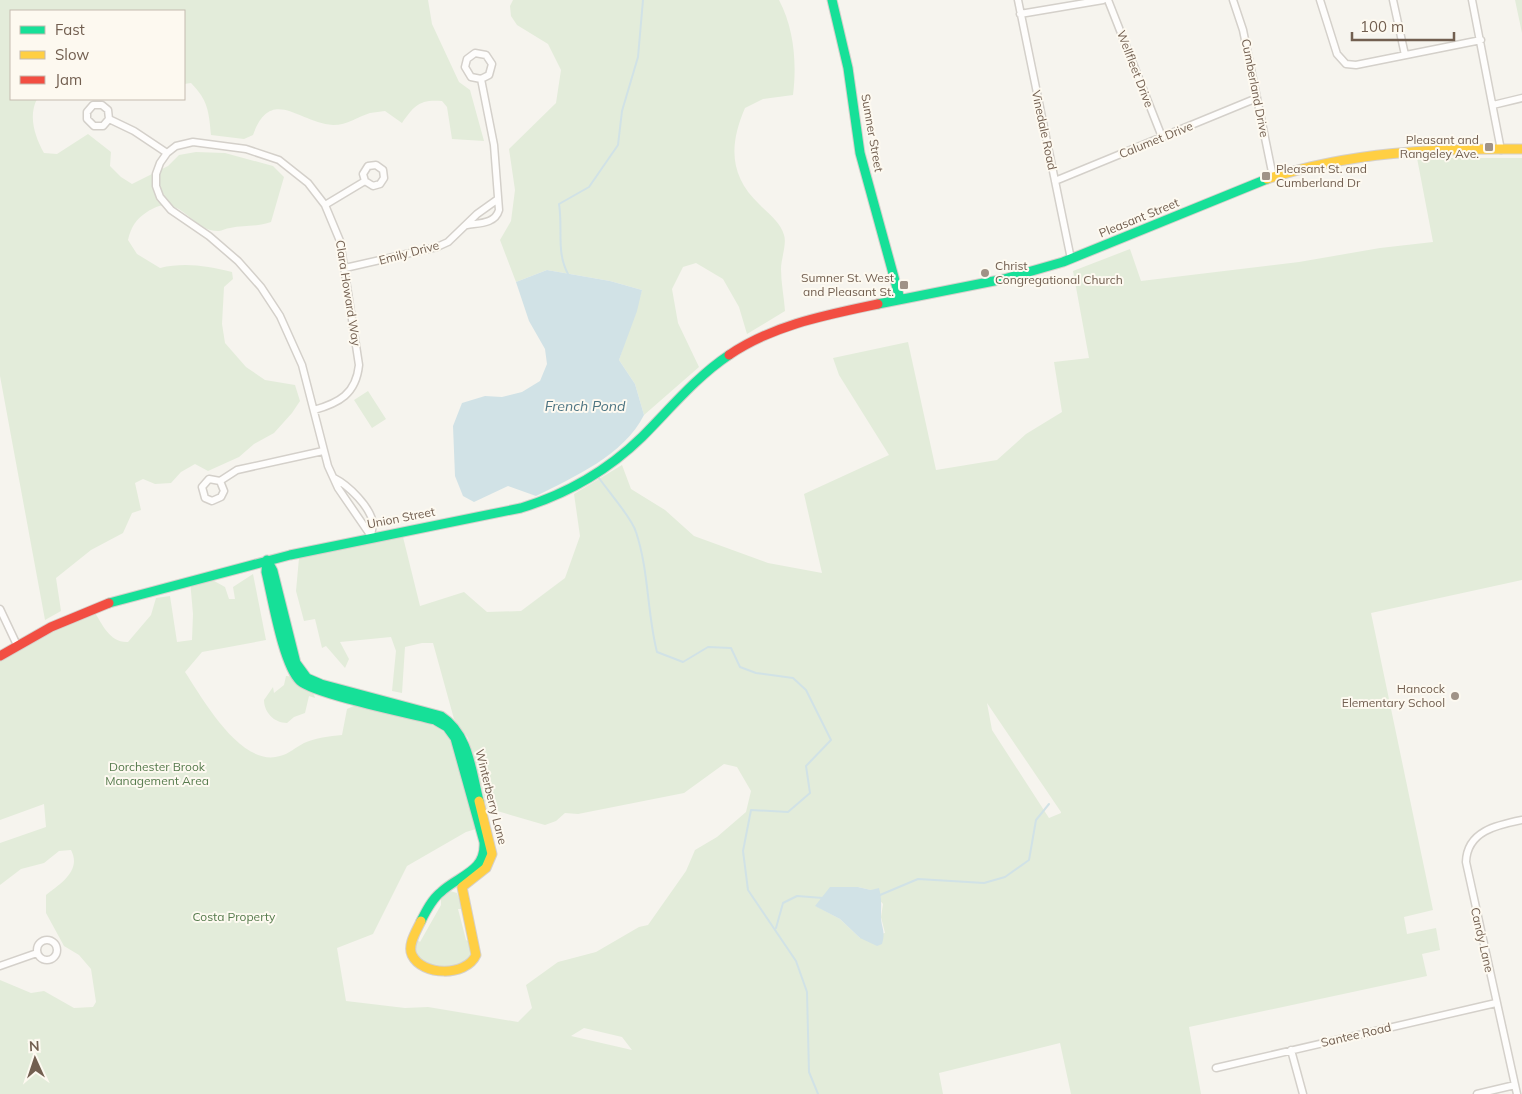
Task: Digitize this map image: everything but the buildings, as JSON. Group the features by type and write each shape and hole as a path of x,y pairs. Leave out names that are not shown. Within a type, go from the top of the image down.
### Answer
{"main road":[{"name":"Sumner Street","path":"832,0 848,68 860,153 900,299"},
{"name":"Pleasant Street","path":"767,333 814,319 900,299 1007,278 1071,259 1274,176 1361,155 1412,150 1522,149"},
{"name":"Union Street","path":"0,656 60,621 99,605 267,560 371,536 536,505 562,493 628,450 695,382 725,357 767,333"},
{"name":"Winterberry Lane","path":"267,560 273,570 294,668 304,683 383,704 439,722 450,731 457,742 485,852 480,866 438,894 411,944 412,957 425,967 461,971 474,962 476,949 462,890 465,884 488,866 492,854 463,739 455,726 441,716 383,704"}],"street":[{"name":"Vinedale Road","path":"1018,0 1071,259"},
{"path":"1020,14 1103,0"},
{"name":"Wellfleet Drive","path":"1108,0 1162,138"},
{"name":"Cumberland Drive","path":"1234,0 1243,30 1274,176"},
{"path":"1320,0 1337,54 1343,63 1356,66 1481,40"},
{"path":"1394,0 1405,56"},
{"path":"1472,0 1501,150"},
{"path":"475,53 485,54 491,61 490,72 481,79 473,78 466,70 467,60 475,53"},
{"name":"Emily Drive","path":"467,225 484,222 495,217 499,210 494,145 481,79"},
{"name":"Calumet Drive","path":"1055,181 1257,98"},
{"path":"1493,105 1522,98"},
{"path":"109,119 134,131 167,153 160,163 156,174 156,186 160,197 171,210 221,245 261,287 280,316 293,342 314,410 323,451 334,478 344,483 364,507 373,524 371,536"},
{"name":"Clara Howard Way","path":"167,153 176,146 193,142 263,154 294,171 325,205 338,235 345,268 357,348 358,376 355,384 343,398 314,410"},
{"path":"325,205 365,181"},
{"name":"Emily Drive","path":"345,268 437,247 448,242 477,214 498,199"},
{"path":"220,481 237,470 323,451"},
{"path":"0,609 17,645"},
{"name":"Candy Lane","path":"1517,1094 1468,876 1466,856 1473,840 1484,832 1522,820"},
{"path":"450,885 462,890"},
{"path":"0,966 37,953"},
{"name":"Santee Road","path":"1216,1068 1496,1003"},
{"path":"1291,1050 1303,1094"},
{"path":"1477,1094 1515,1085"}],"green space":[{"path":"0,0 428,0 432,24 459,82 470,90 484,141 452,139 447,107 442,101 428,101 418,105 402,123 385,111 370,113 348,122 333,125 321,123 287,110 277,109 268,112 260,120 253,135 244,139 211,135 207,107 201,95 191,83 185,84 185,10 10,10 10,100 37,100 33,119 38,140 44,153 57,154 88,134 111,152 110,166 121,177 132,184 168,166 179,155 196,152 225,153 273,166 284,177 271,222 219,231 209,230 177,208 169,205 159,206 140,217 132,227 128,240 137,254 160,268 178,265 196,266 232,272 233,279 224,287 222,324 225,343 246,367 265,380 295,385 300,401 274,433 254,444 239,457 208,471 195,464 181,472 171,483 155,484 143,479 135,483 141,510 132,513 123,533 91,550 56,578 61,611 45,620 0,376"},
{"path":"513,0 779,0 788,22 793,46 795,71 793,95 763,99 745,108 736,135 735,147 737,171 742,183 777,222 784,235 785,243 781,280 785,311 747,334 739,307 723,279 696,263 683,267 672,289 678,323 699,367 644,415 635,384 619,360 642,290 610,281 547,270 516,282 500,240 511,221 515,190 509,149 556,103 561,70 548,44 517,25 511,16 510,6"},
{"path":"1515,0 1522,0 1522,33"},
{"path":"1417,158 1522,158 1522,580 1371,613 1433,910 1404,917 1407,934 1436,928 1440,950 1422,954 1427,976 1189,1027 1201,1094 1071,1094 1060,1043 939,1073 943,1094 0,1094 0,980 31,993 44,991 74,1008 93,1007 96,1002 91,969 79,955 64,946 46,913 46,895 72,871 74,858 71,850 59,851 44,863 21,869 0,885 0,843 46,827 44,804 0,820 0,655 75,616 94,611 111,636 128,642 151,615 156,598 170,596 177,642 192,640 193,614 190,580 207,577 225,587 229,599 235,599 233,587 253,574 266,640 202,652 185,672 225,729 251,752 265,757 283,755 313,740 342,735 347,709 358,704 436,726 453,739 476,829 466,832 407,866 373,934 337,948 346,1001 405,1008 428,1007 518,1022 532,1008 526,985 558,962 596,952 639,927 648,925 686,871 695,850 717,837 746,812 751,791 737,767 724,764 684,793 578,814 565,813 556,821 545,825 487,808 468,738 454,719 433,643 422,643 405,647 402,693 392,691 396,651 391,637 340,642 349,659 345,668 326,646 322,648 315,619 304,621 296,591 299,558 403,537 420,606 464,592 487,612 521,611 565,578 580,536 574,494 622,465 631,489 665,510 694,536 768,563 822,573 804,494 889,455 839,375 833,358 908,342 936,470 997,460 1026,434 1062,412 1054,362 1089,358 1073,271 1130,249 1141,281 1299,262 1380,248 1433,242","holes":["987,703 1061,812 1061,813 1049,818 992,730","858,887 871,890 883,904 881,917 885,933 860,938 840,919 816,906","584,1028 622,1037 632,1050 571,1036"]},
{"path":"368,391 386,419 372,428 354,400"},
{"path":"286,676 304,683 314,694 315,698 309,696 305,713 294,717 287,723 282,723 268,713 264,700 273,687 274,693 284,685"},
{"path":"450,891 457,893 463,909 458,909 466,940 473,944 474,953 465,967 431,967 413,955 417,939 420,942 441,905 441,895"}],"water":[{"name":"French Pond","path":"547,270 610,281 642,290 637,311 619,360 635,384 644,415 624,442 582,473 536,496 508,486 474,502 463,496 455,476 453,426 462,403 485,396 502,397 522,392 540,381 547,364 545,349 529,321 516,282"},
{"path":"830,887 858,887 871,890 879,888 883,932 882,944 877,946 860,938 840,919 815,906"}],"waterway":[{"path":"568,274 562,257 559,204 589,187 618,145 622,111 638,57 643,0"},
{"path":"599,478 634,526 643,562 657,652 683,662 708,647 731,648 740,667 756,673 793,678 806,690 831,740 806,766 810,793 788,812 751,810 743,851 748,890 796,961 807,992 809,1072 818,1094"},
{"path":"880,895 918,879 984,883 1005,877 1029,860 1036,820 1049,804"},
{"path":"776,928 783,903 797,896 823,898"}],"traffic: fast":[{"path":"832,0 848,68 860,153 900,299"},
{"path":"878,304 1004,279 1063,262 1267,179"},
{"path":"109,603 290,555 521,508 555,496 586,480 629,449 694,383 729,355"},
{"path":"267,560 273,571 296,663 307,678 321,684 441,716 458,733 468,754 479,801"},
{"path":"267,560 266,572 283,646 288,661 300,681 324,692 435,720 447,727 455,738 484,842 483,852 481,860 476,867 448,886 435,898 421,921"}],"traffic: slow":[{"path":"1267,179 1298,170 1361,157 1457,149 1522,149"},
{"path":"421,921 411,947 412,955 417,962 425,967 444,971 454,970 471,962 476,955 462,887 486,868 492,854 479,801"}],"traffic: jam":[{"path":"729,355 764,336 800,322 878,304"},
{"path":"0,656 51,627 109,603"}],"place":[{"name":"Pleasant and Rangeley Ave.","path":"1489,147"},
{"name":"Pleasant St. and Cumberland Dr","path":"1266,176"},
{"name":"Christ Congregational Church","path":"985,273"},
{"name":"Sumner St. West and Pleasant St.","path":"904,285"},
{"name":"Hancock Elementary School","path":"1455,696"}],"park label":[{"name":"Dorchester Brook Management Area","path":"157,774"},
{"name":"Costa Property","path":"234,917"}]}
